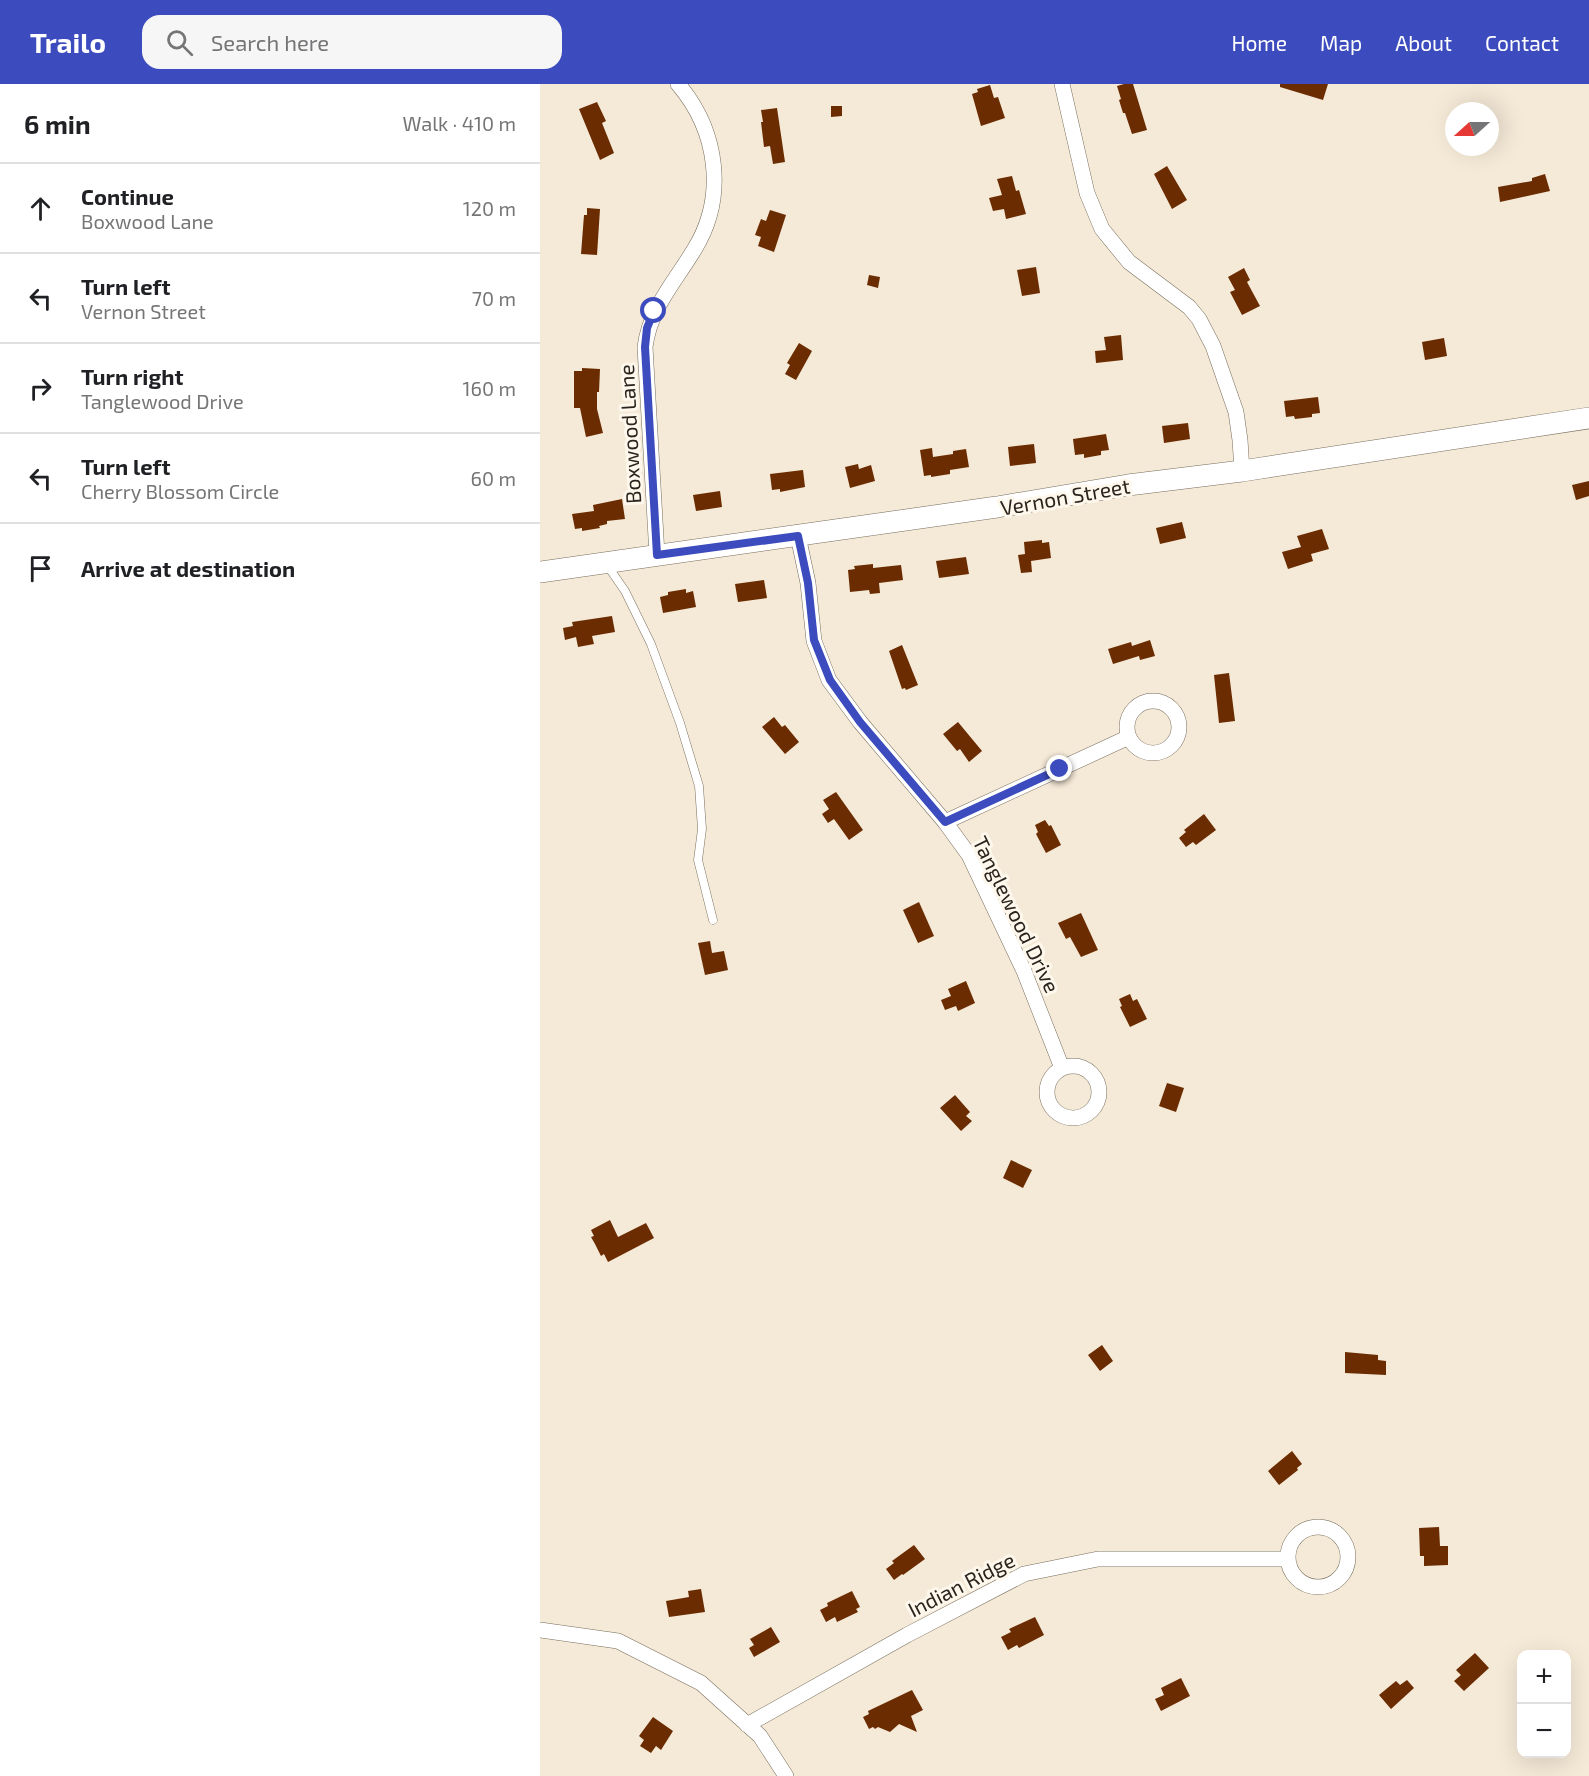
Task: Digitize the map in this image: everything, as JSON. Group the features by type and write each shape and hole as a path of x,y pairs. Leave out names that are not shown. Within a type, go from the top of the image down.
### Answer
{"main road":[{"name":"Vernon Street","path":"540,572 988,509 1128,484 1242,471 1589,418"}],"street":[{"name":"Boxwood Lane","path":"657,555 645,368 647,328 654,311 703,235 712,206 715,176 712,148 703,121 678,84"},
{"path":"1062,84 1087,193 1102,229 1129,262 1189,307 1199,318 1213,346 1237,418 1242,471"},
{"name":"Tanglewood Drive","path":"798,536 808,583 814,640 830,680 860,722 945,822 965,850 1024,971 1062,1068"},
{"path":"945,822 1129,737"},
{"name":"Indian Ridge","path":"747,1725 907,1635 1024,1574 1098,1559 1288,1559"},
{"path":"540,1630 618,1641 701,1683 759,1736 786,1776"}],"lane":[{"path":"606,564 625,591 651,644 690,754 699,786 702,830 698,860 713,920"}],"building":[{"path":"1133,84 1147,130 1132,134 1119,100 1121,99 1117,86"},
{"path":"1280,84 1328,84 1323,100 1280,87"},
{"path":"990,85 994,98 998,97 1005,118 981,126 972,94 978,92 977,89"},
{"path":"597,102 606,121 602,123 614,153 600,160 579,109"},
{"path":"831,106 842,106 842,116 831,117"},
{"path":"777,108 785,162 773,164 770,146 764,147 761,110"},
{"path":"1167,166 1187,200 1172,209 1154,174"},
{"path":"1545,174 1550,191 1500,202 1498,187 1532,181 1532,178"},
{"path":"1012,176 1026,214 1006,219 1004,209 993,211 989,198 1002,195 997,179"},
{"path":"587,208 600,209 597,255 581,254 584,215 587,215"},
{"path":"770,210 786,215 774,252 758,246 761,237 755,235 761,219 766,221"},
{"path":"1036,267 1040,293 1022,296 1017,270"},
{"path":"1244,268 1250,280 1247,282 1260,306 1242,315 1230,292 1235,290 1228,277"},
{"path":"869,275 880,277 878,288 867,285"},
{"path":"1121,335 1123,360 1096,363 1095,351 1106,350 1104,337"},
{"path":"1444,338 1447,356 1425,360 1422,342"},
{"path":"799,343 812,351 796,380 785,374 790,365 787,363"},
{"path":"582,368 600,369 597,409 603,433 586,437 580,408 574,408 574,371 582,371"},
{"path":"1318,397 1320,413 1312,414 1312,417 1295,419 1294,416 1286,417 1284,401"},
{"path":"1188,423 1190,439 1164,443 1162,426"},
{"path":"1106,434 1109,450 1101,451 1101,455 1084,458 1084,454 1075,455 1073,439"},
{"path":"1034,444 1036,463 1010,466 1008,447"},
{"path":"932,448 933,457 966,449 969,467 950,470 950,474 924,476 920,450"},
{"path":"858,464 859,469 871,465 875,481 850,488 845,467"},
{"path":"803,470 805,487 780,492 780,489 772,490 770,474"},
{"path":"1589,481 1589,496 1576,500 1572,485"},
{"path":"720,491 722,507 696,511 693,495"},
{"path":"622,499 625,519 607,521 607,524 599,526 600,528 582,531 582,528 575,529 572,514 594,511 593,505"},
{"path":"1182,522 1186,538 1160,544 1156,528"},
{"path":"1322,529 1329,549 1311,554 1313,561 1288,569 1282,552 1301,547 1297,536"},
{"path":"1042,540 1042,543 1049,542 1051,558 1031,561 1032,572 1021,573 1018,555 1025,554 1024,542"},
{"path":"966,557 969,574 939,578 936,561"},
{"path":"873,564 873,568 901,565 903,580 879,583 880,593 870,594 869,590 850,592 848,570 855,569 854,566"},
{"path":"764,580 767,598 738,602 735,584"},
{"path":"686,589 686,593 693,591 696,607 663,613 660,597 668,595 668,592"},
{"path":"612,616 615,632 592,636 594,644 578,647 576,637 565,640 563,628 573,626 572,622"},
{"path":"1150,640 1155,656 1140,660 1139,656 1113,664 1108,649 1131,642 1132,646"},
{"path":"902,645 918,685 906,690 902,689 889,651"},
{"path":"1229,673 1235,721 1219,723 1214,675"},
{"path":"774,717 782,727 785,725 799,742 785,754 762,727"},
{"path":"958,722 982,751 969,762 960,749 957,751 943,734"},
{"path":"836,792 863,830 849,840 834,819 828,823 822,814 829,809 823,800"},
{"path":"1204,814 1216,830 1196,845 1193,842 1186,847 1179,838 1186,832 1184,830"},
{"path":"1045,820 1049,826 1051,825 1061,845 1046,853 1036,834 1038,832 1035,825"},
{"path":"919,902 934,936 918,943 903,910"},
{"path":"1081,913 1098,950 1081,957 1070,937 1066,939 1058,923"},
{"path":"710,941 712,953 724,951 728,970 705,975 698,943"},
{"path":"966,981 975,1003 958,1011 956,1006 945,1010 941,1000 951,996 948,989"},
{"path":"1130,994 1133,1001 1137,999 1147,1019 1130,1027 1120,1007 1122,1006 1119,999"},
{"path":"1167,1083 1184,1088 1176,1112 1159,1106"},
{"path":"955,1095 970,1112 966,1116 972,1121 961,1131 940,1108"},
{"path":"1011,1160 1032,1170 1023,1188 1003,1178"},
{"path":"610,1220 618,1237 646,1223 654,1238 608,1262 604,1254 601,1256 591,1237 594,1236 591,1230"},
{"path":"1102,1345 1113,1361 1100,1371 1088,1355"},
{"path":"1345,1352 1378,1355 1378,1360 1386,1361 1386,1375 1345,1373"},
{"path":"1292,1451 1302,1464 1279,1485 1268,1471"},
{"path":"1439,1527 1440,1546 1448,1546 1448,1565 1424,1566 1424,1556 1420,1556 1419,1528"},
{"path":"914,1545 925,1559 894,1580 886,1569 894,1563 892,1561"},
{"path":"701,1589 705,1612 669,1617 666,1601 689,1597 688,1591"},
{"path":"852,1591 860,1607 856,1609 858,1612 837,1622 835,1617 826,1622 820,1610 828,1606 827,1603"},
{"path":"1035,1617 1044,1635 1019,1648 1017,1645 1008,1650 1001,1637 1011,1632 1009,1629"},
{"path":"771,1627 780,1642 754,1657 749,1648 754,1645 750,1639"},
{"path":"1475,1653 1489,1668 1464,1691 1454,1681 1461,1675 1456,1670"},
{"path":"1181,1678 1190,1696 1161,1711 1155,1699 1164,1695 1161,1688"},
{"path":"1407,1680 1414,1688 1391,1709 1379,1695 1396,1681 1400,1685"},
{"path":"912,1690 923,1710 911,1716 917,1732 899,1724 890,1732 878,1727 869,1729 863,1717 869,1714 868,1711"},
{"path":"653,1717 673,1731 661,1750 656,1746 651,1753 640,1746 644,1740 639,1736"}],"route":[{"path":"654,311 647,328 645,347 657,555 798,536 808,583 814,640 830,680 860,722 945,822 1060,769"}]}
